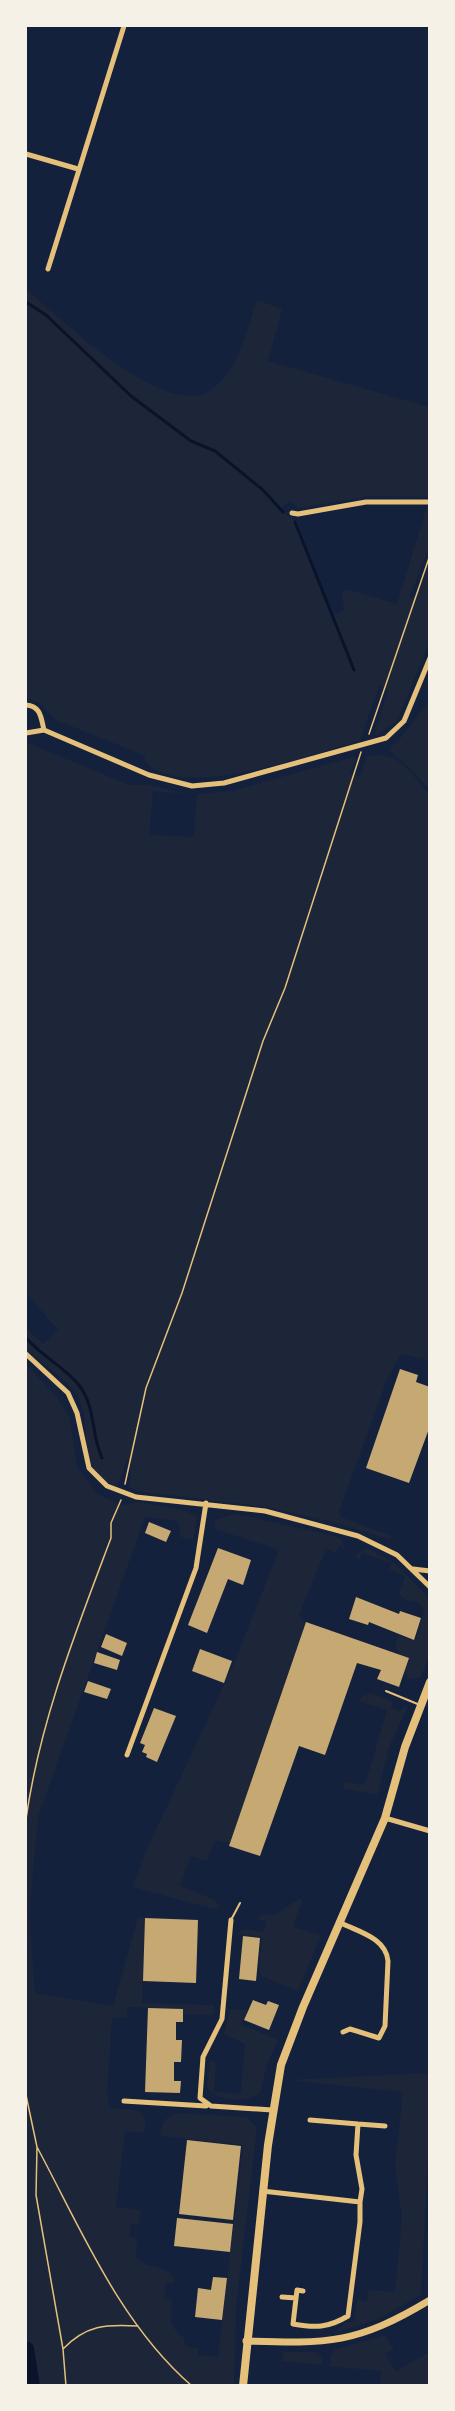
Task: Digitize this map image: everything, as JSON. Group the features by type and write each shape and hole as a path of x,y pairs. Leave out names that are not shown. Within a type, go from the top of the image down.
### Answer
{"main road":[{"path":"243,2385 272,2110 285,2049 385,1818 429,1682"}],"street":[{"path":"48,268 124,26"},
{"path":"26,154 78,170"},
{"path":"292,513 298,514 366,502 429,502"},
{"path":"26,733 44,730 149,775 192,786 224,783 364,746 386,738 404,721 429,658"},
{"path":"26,705 39,711 44,730"},
{"path":"26,1354 68,1393 77,1413 89,1468 99,1481 136,1497 265,1511 327,1527 375,1543 413,1569 429,1587"},
{"path":"127,1755 196,1568 206,1503"},
{"path":"413,1569 429,1571"},
{"path":"385,1818 429,1831"},
{"path":"211,2106 200,2098 200,2072 203,2057 222,2019 231,1920"},
{"path":"341,1923 380,1942 387,1951 388,1961 385,2026 379,2038 350,2029 343,2032"},
{"path":"124,2101 272,2110"},
{"path":"310,2120 385,2126"},
{"path":"303,2290 297,2290 293,2324 318,2328 332,2326 348,2316 362,2189 356,2155 358,2124"},
{"path":"262,2191 360,2202"},
{"path":"282,2297 296,2298"},
{"path":"246,2342 314,2344 347,2339 387,2325 429,2300"}],"lane":[{"path":"386,1691 420,1705"},
{"path":"231,1920 240,1903"}],"path":[{"path":"26,1819 33,1769 56,1684 111,1539 111,1523 123,1493 146,1388 182,1293 263,1041 285,988 429,555"},
{"path":"26,2096 37,2147 36,2195 63,2349 66,2385"},
{"path":"37,2147 118,2296 138,2326 192,2385"},
{"path":"63,2349 77,2334 107,2324 138,2326"}],"shaded area":[{"path":"26,289 113,361 140,379 166,391 190,396 209,391 219,383 227,374 240,350 257,300 282,309 268,361 429,407 429,497 371,496 298,508 289,501 279,511 297,521 333,615 344,611 342,592 346,589 397,604 427,506 429,507 429,548 409,599 415,596 429,561 429,643 397,721 376,736 388,691 379,685 360,741 247,772 185,777 161,772 144,760 146,756 56,720 39,703 26,698"},
{"path":"429,703 429,788 389,749"},
{"path":"26,742 129,785 148,785 187,794 153,791 149,835 194,837 197,794 232,791 353,757 356,758 350,773 360,776 367,756 388,756 403,765 429,794 429,1360 401,1354 387,1379 339,1512 341,1517 392,1536 389,1539 333,1522 267,1507 137,1491 130,1487 131,1461 128,1459 116,1486 102,1478 93,1467 86,1441 84,1414 80,1400 72,1388 26,1348 26,1328 43,1344 58,1330 26,1293"},
{"path":"26,1364 55,1395 69,1416 77,1466 97,1494 121,1505 139,1502 186,1511 197,1517 193,1540 181,1537 178,1521 145,1517 38,1817 29,1914 35,1993 113,2006 138,1917 145,1918 142,2003 214,2005 213,2015 183,2014 183,2009 127,2007 127,2017 112,2018 107,2093 110,2108 131,2109 142,2113 145,2124 144,2133 125,2131 116,2207 140,2210 139,2225 131,2224 129,2237 137,2239 136,2257 146,2264 169,2272 173,2277 174,2283 165,2283 165,2298 172,2300 173,2326 184,2338 185,2346 198,2348 198,2355 218,2357 243,2145 160,2136 162,2128 166,2119 176,2113 247,2117 257,2128 236,2307 234,2385 26,2385"},
{"path":"235,1514 331,1535 341,1539 346,1549 339,1546 336,1553 326,1549 299,1615 306,1622 230,1843 215,1840 207,1861 191,1856 180,1886 215,1900 220,1907 214,1909 133,1887 147,1849 235,1661 279,1550 215,1529 215,1520"},
{"path":"367,1548 394,1563 429,1598 429,1657 420,1678 408,1678 395,1645 399,1636 415,1641 424,1610 418,1602 406,1600 399,1594 405,1576 389,1569 391,1563 362,1553 360,1559 356,1558 357,1553"},
{"path":"370,1693 393,1701 391,1708 400,1711 405,1706 407,1708 389,1747 377,1795 342,1788 346,1782 365,1785 387,1710 359,1701"},
{"path":"304,1896 293,1927 321,1935 298,1991 261,1976 259,1969 262,1937 236,1934 245,1929 264,1932 267,1921 257,1919 264,1914 274,1915"},
{"path":"230,2010 247,2010 241,2024 278,2040 267,2065 260,2093 247,2098 224,2098 218,2096 207,2087 210,2060 216,2063 214,2092 241,2094 245,2044 224,2034"},
{"path":"429,2073 429,2144 421,2295 376,2320 334,2333 346,2322 354,2322 357,2300 367,2301 368,2290 395,2292 402,2218 395,2164 403,2092 288,2080"},
{"path":"385,2335 394,2349 385,2354 396,2371 429,2352 429,2385 380,2385 381,2371 330,2366 330,2357 334,2350"},
{"path":"283,2352 316,2352 321,2356 323,2365 282,2361"}],"building":[{"path":"400,1369 418,1375 416,1382 430,1387 430,1426 409,1483 366,1468"},
{"path":"149,1522 171,1531 166,1542 145,1533"},
{"path":"218,1548 251,1560 243,1585 228,1579 207,1633 188,1625"},
{"path":"356,1597 399,1614 400,1611 421,1618 414,1640 369,1622 368,1625 349,1619"},
{"path":"306,1622 409,1658 399,1687 377,1679 381,1670 357,1663 325,1755 299,1746 260,1856 229,1846"},
{"path":"106,1634 127,1643 122,1656 101,1647"},
{"path":"200,1649 232,1661 224,1683 192,1671"},
{"path":"97,1652 120,1660 117,1670 94,1663"},
{"path":"88,1681 111,1689 107,1699 84,1692"},
{"path":"154,1708 176,1716 157,1762 146,1757 147,1754 142,1752 145,1745 140,1743"},
{"path":"145,1918 198,1920 196,1983 143,1981"},
{"path":"243,1936 260,1938 256,1981 239,1979"},
{"path":"253,2000 266,2005 268,2001 279,2005 269,2030 244,2020"},
{"path":"148,2008 183,2009 183,2022 176,2022 176,2040 182,2040 181,2062 174,2062 174,2081 181,2081 180,2093 145,2092"},
{"path":"187,2140 241,2146 233,2220 179,2214"},
{"path":"177,2218 233,2224 230,2252 174,2246"},
{"path":"213,2277 227,2278 222,2320 195,2317 198,2288 211,2290"}],"waterway":[{"path":"26,302 46,315 131,396 191,441 215,451 263,490 283,512"},
{"path":"295,522 354,670"},
{"path":"26,1338 73,1378 84,1392 102,1458"},
{"path":"26,2349 32,2386"}]}
